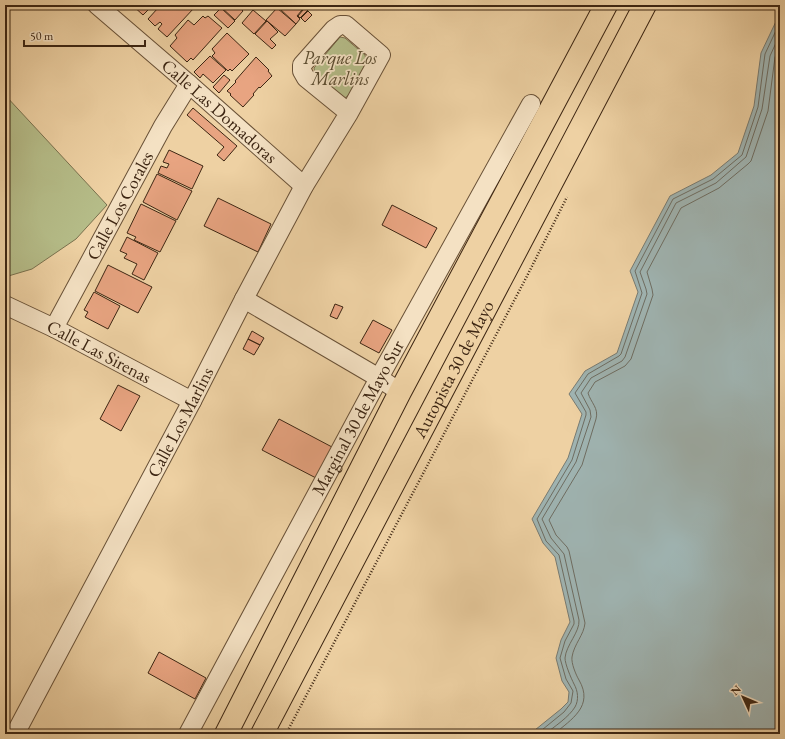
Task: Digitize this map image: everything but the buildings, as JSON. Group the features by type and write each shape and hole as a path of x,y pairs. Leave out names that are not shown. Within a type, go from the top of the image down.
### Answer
{"highway":[{"name":"Autopista 30 de Mayo","path":"226,734 400,392 606,5"},
{"name":"Autopista 30 de Mayo","path":"262,734 645,5"}],"street":[{"name":"Calle Las Domadoras","path":"98,5 304,186"},
{"name":"Calle Los Marlins","path":"15,734 192,401 304,186 349,113 381,55 346,25 340,25 334,29 302,65 302,71 306,78 349,113"},
{"name":"Calle Los Corales","path":"54,328 163,126 189,84"},
{"name":"Marginal 30 de Mayo Sur","path":"188,734 379,378 532,104"},
{"path":"244,299 379,378 400,392"},
{"name":"Calle Las Sirenas","path":"6,308 54,328 192,401"}],"path":[{"path":"286,734 526,278 569,193"}],"green space":[{"name":"Parque Los Marlins","path":"340,37 345,38 365,55 366,60 365,65 349,95 345,98 339,95 315,74 314,68"},
{"path":"5,95 107,205 76,239 32,269 5,277"}],"water":[{"path":"780,13 780,734 530,734 568,702 569,692 562,681 556,658 561,640 570,622 555,557 543,543 532,519 568,458 582,414 569,394 585,371 617,353 638,292 630,271 670,196 711,175 738,153 754,106 761,53"}]}
